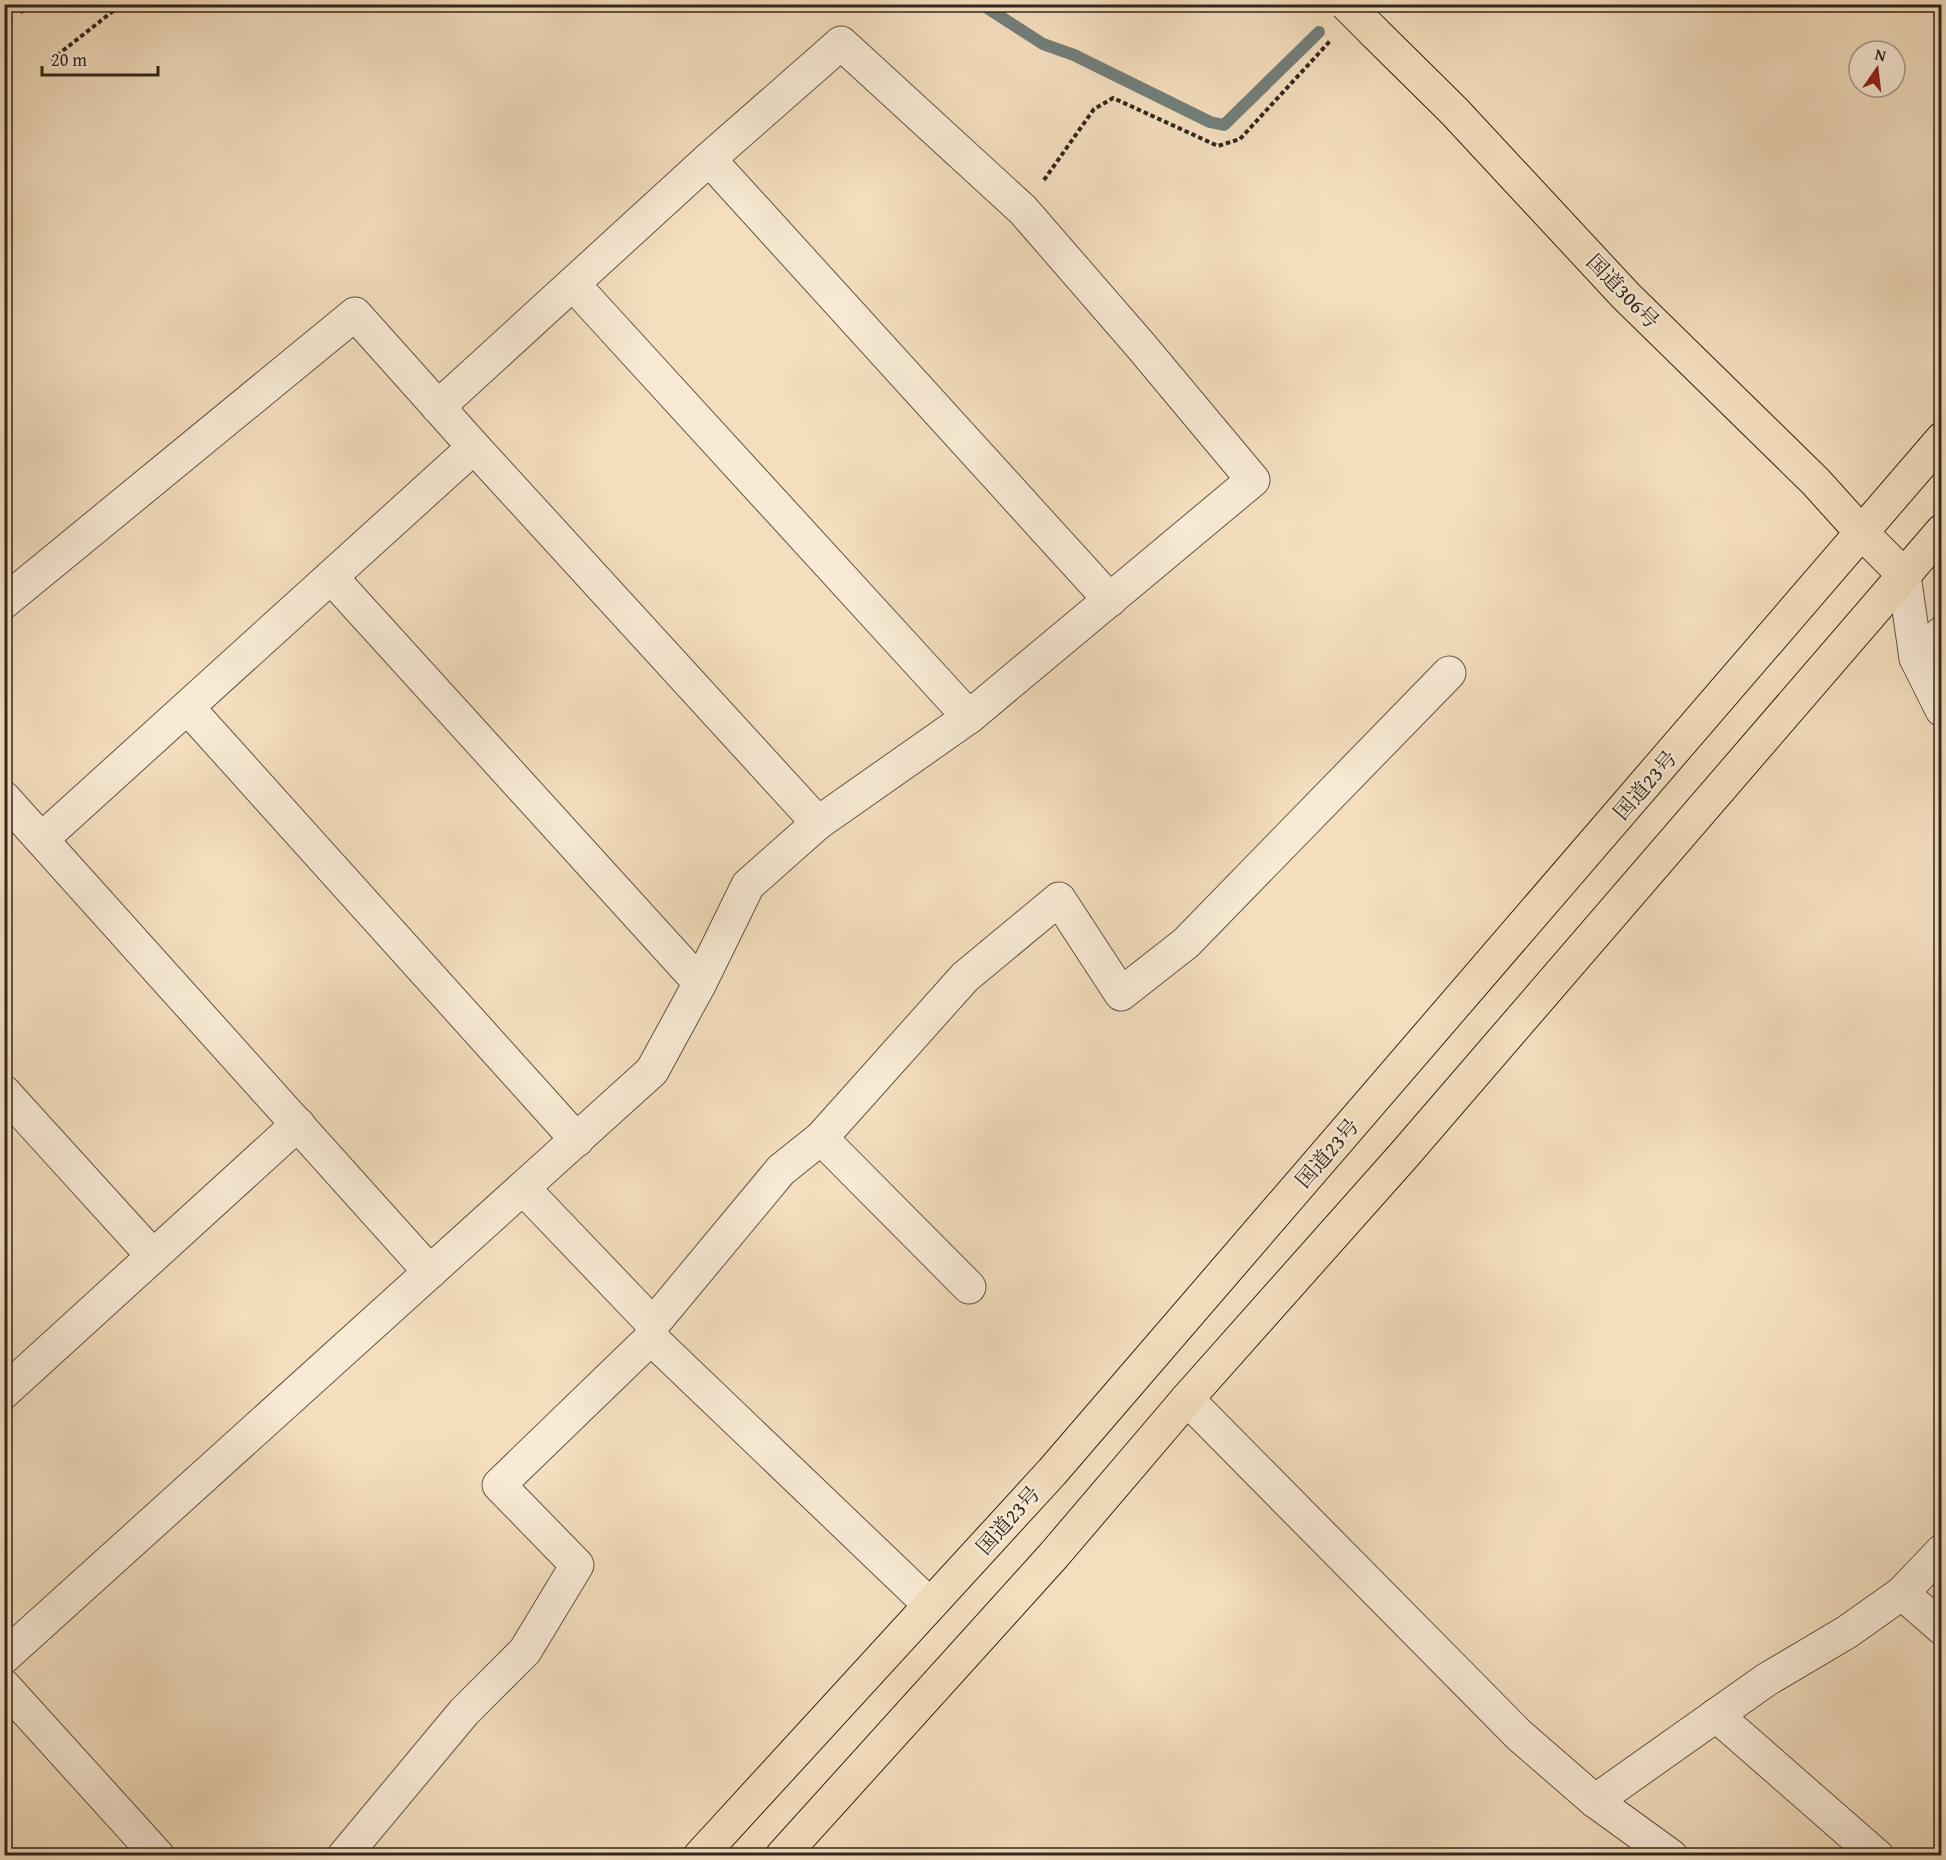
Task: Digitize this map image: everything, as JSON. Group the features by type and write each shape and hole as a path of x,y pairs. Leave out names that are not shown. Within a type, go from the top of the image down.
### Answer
{"highway":[{"name":"国道306号","path":"1346,4 1454,111 1626,296 1816,482 1862,533 1904,574"},
{"name":"国道23号","path":"700,1856 1052,1472 1941,439"},
{"path":"782,1856 1054,1555 1187,1399 1404,1155 1941,531"}],"street":[{"path":"4,1657 652,1071 700,983 748,885 818,823 969,717 1253,480 1023,210 841,43 709,159 438,407"},
{"path":"709,159 1110,600"},
{"path":"573,284 969,717"},
{"path":"4,602 355,314 818,823"},
{"path":"42,839 474,447"},
{"path":"1904,574 1916,658 1941,711"},
{"path":"331,576 700,983"},
{"path":"1916,658 1941,633"},
{"path":"344,1856 464,1712 525,1651 577,1565 499,1485 652,1331 781,1170 821,1138 965,977 1059,899 1121,994 1186,943 1449,673"},
{"path":"188,708 577,1140"},
{"path":"4,798 430,1272"},
{"path":"4,1092 153,1256"},
{"path":"6,1386 298,1124"},
{"path":"821,1138 969,1287"},
{"path":"523,1188 652,1331 930,1605"},
{"path":"1187,1399 1519,1735 1594,1801 1671,1856"},
{"path":"1594,1801 1766,1680 1847,1632 1902,1593 1941,1551"},
{"path":"1902,1593 1941,1628"},
{"path":"4,1686 158,1856"},
{"path":"1716,1715 1877,1856"}],"path":[{"path":"51,60 122,4"},
{"path":"1023,210 1094,109 1113,98 1218,146 1240,139 1333,38"}],"waterway":[{"path":"981,4 1043,44 1074,55 1210,122 1224,125 1319,32"}],"railway":[{"path":"4,24 31,4"}]}
